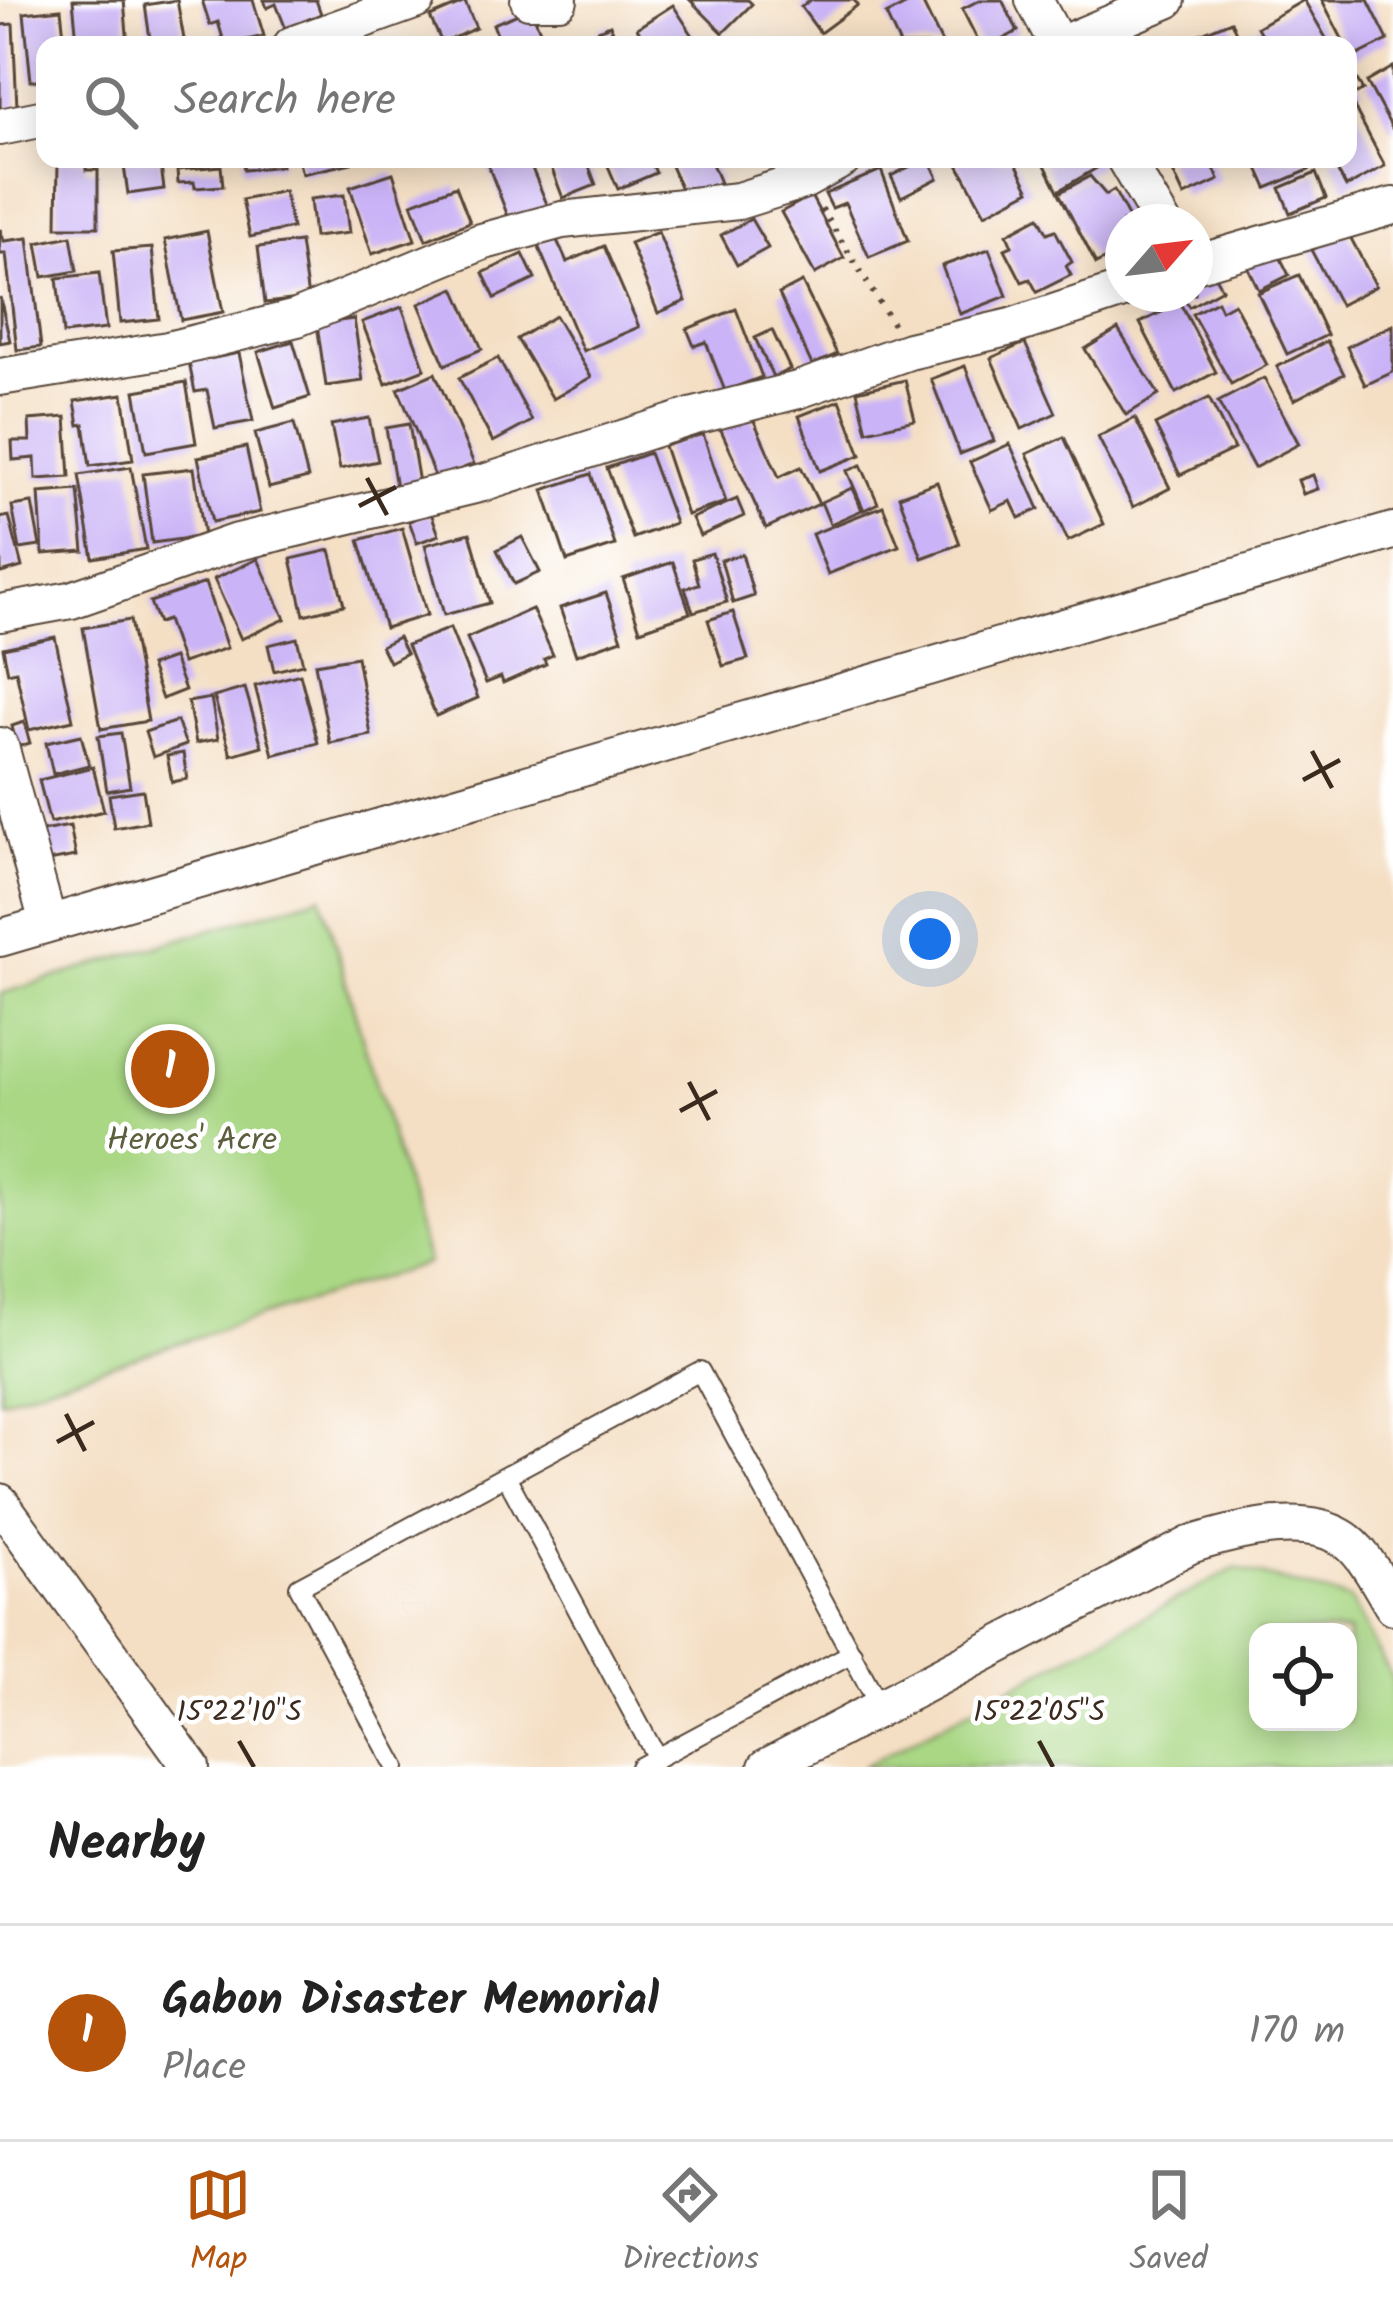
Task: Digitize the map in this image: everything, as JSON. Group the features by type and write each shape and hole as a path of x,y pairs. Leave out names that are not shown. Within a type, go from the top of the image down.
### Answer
{"street":[{"path":"317,36 417,0"},
{"path":"529,0 559,0"},
{"path":"1034,0 1054,36"},
{"path":"1081,36 1167,0"},
{"path":"0,127 36,120"},
{"path":"0,376 168,350 297,318 481,242 562,220 738,201 826,168"},
{"path":"1130,168 1151,204"},
{"path":"1213,259 1393,206"},
{"path":"0,613 71,600 234,543 487,482 691,417 798,390 908,351 1011,327 1105,296"},
{"path":"0,938 1393,531"},
{"path":"0,746 48,923"},
{"path":"0,1502 191,1767"},
{"path":"767,1767 1190,1545 1246,1527 1298,1526 1341,1536 1365,1561 1393,1606"}],"lane":[{"path":"396,1767 299,1587 700,1371 881,1708"},
{"path":"506,1476 649,1762 852,1653"}],"path":[{"path":"805,179 908,351"}],"green space":[{"name":"Heroes' Acre","path":"321,896 428,1263 0,1400 0,994"},
{"path":"1236,1568 1350,1600 1393,1680 1393,1767 862,1767"}],"building":[{"path":"73,0 124,0 127,36 77,36"},
{"path":"177,0 183,36 150,36 145,5"},
{"path":"202,0 253,0 264,36 222,36 218,22 210,25"},
{"path":"264,0 316,0 321,14 286,29 276,4 267,8"},
{"path":"690,0 748,0 752,4 723,33"},
{"path":"811,0 854,0 858,5 820,33 801,7"},
{"path":"921,0 939,36 896,36 886,15"},
{"path":"980,0 1002,0 1018,31 1009,36 976,36 962,9"},
{"path":"1304,0 1325,36 1262,36 1257,27"},
{"path":"1322,0 1368,0 1388,40 1357,56 1357,36 1341,36"},
{"path":"465,2 476,28 458,36 439,36 430,17"},
{"path":"673,5 693,36 642,36 637,28"},
{"path":"61,9 64,36 36,36 36,81 31,81 24,13"},
{"path":"531,9 542,36 498,36 493,24"},
{"path":"1231,21 1237,36 1195,36"},
{"path":"13,24 17,107 0,108 0,25"},
{"path":"610,25 614,36 600,36 598,30"},
{"path":"1393,67 1393,130 1367,82"},
{"path":"1357,113 1385,166 1346,187 1336,168 1357,168"},
{"path":"58,168 98,170 98,227 57,227"},
{"path":"124,168 161,168 164,189 128,194"},
{"path":"221,168 223,186 195,188 194,182 178,183 177,170"},
{"path":"489,168 532,168 549,209 511,224"},
{"path":"551,168 589,168 596,185 563,198"},
{"path":"609,168 654,168 656,173 618,189"},
{"path":"672,168 714,168 720,183 685,198"},
{"path":"907,168 933,168 938,178 901,197 891,176"},
{"path":"960,168 1019,168 1030,190 985,214"},
{"path":"1046,168 1097,168 1058,191"},
{"path":"1171,168 1214,168 1219,180 1184,196"},
{"path":"1258,168 1308,168 1309,170 1267,188"},
{"path":"881,170 908,241 869,257 845,203 832,208 825,194"},
{"path":"393,173 415,240 372,254 350,187"},
{"path":"1316,173 1326,198 1290,213 1280,188"},
{"path":"1090,176 1106,195 1114,190 1121,204 1105,204 1105,259 1096,264 1059,193"},
{"path":"456,186 470,222 426,240 412,203"},
{"path":"284,191 292,228 250,237 242,200"},
{"path":"344,195 349,233 314,237 310,199"},
{"path":"811,196 844,258 815,274 781,212"},
{"path":"1039,217 1047,233 1055,230 1072,262 1066,266 1071,275 1037,292 1030,279 1022,282 1005,249 1012,246 1007,234"},
{"path":"751,219 768,248 737,265 721,235"},
{"path":"1345,227 1376,286 1340,305 1309,246"},
{"path":"0,229 4,241 28,238 41,347 17,350"},
{"path":"207,231 223,312 181,320 165,240"},
{"path":"658,232 686,301 658,313 630,243"},
{"path":"71,236 77,271 43,277 37,243"},
{"path":"555,236 567,262 604,246 639,327 583,351 537,243"},
{"path":"300,242 308,298 265,303 258,247"},
{"path":"1274,245 1289,275 1259,290 1244,259"},
{"path":"152,248 159,319 120,323 113,251"},
{"path":"989,249 1007,296 960,314 942,266"},
{"path":"523,254 535,279 495,298 483,273"},
{"path":"99,273 106,329 63,334 57,278"},
{"path":"1213,274 1222,289 1213,294"},
{"path":"1299,275 1327,335 1287,354 1258,293"},
{"path":"802,282 837,354 812,365 779,294"},
{"path":"455,288 482,349 445,365 419,304"},
{"path":"0,297 10,341 0,343"},
{"path":"1217,301 1221,310 1234,303 1267,365 1231,384 1192,314 1213,312"},
{"path":"402,307 425,369 386,384 362,322"},
{"path":"736,309 762,377 725,391 706,342 694,346 687,329"},
{"path":"1162,312 1185,312 1216,372 1176,393 1140,323"},
{"path":"555,316 591,377 553,399 517,339"},
{"path":"354,319 363,381 326,386 317,324"},
{"path":"1393,325 1393,372 1365,385 1347,347"},
{"path":"1118,329 1159,395 1126,415 1085,349"},
{"path":"772,330 790,369 773,377 755,338"},
{"path":"293,341 310,397 275,408 258,352"},
{"path":"1327,341 1344,374 1294,400 1277,367"},
{"path":"1025,343 1056,413 1022,429 991,358"},
{"path":"239,353 253,421 215,428 207,390 195,392 189,363"},
{"path":"498,358 532,421 493,442 459,378"},
{"path":"965,366 994,441 960,454 931,379"},
{"path":"435,373 474,464 436,479 398,389"},
{"path":"1264,378 1299,444 1254,468 1218,402"},
{"path":"905,380 915,420 867,431 857,391"},
{"path":"186,382 196,443 146,452 135,391"},
{"path":"123,394 133,460 90,466 75,401"},
{"path":"1209,398 1234,449 1180,475 1155,425"},
{"path":"840,400 861,455 820,471 799,416"},
{"path":"751,414 779,477 801,467 819,504 766,528 720,428"},
{"path":"66,417 70,477 36,479 35,458 13,460 12,441 30,441 29,420"},
{"path":"369,418 378,461 340,469 331,425"},
{"path":"1135,418 1170,488 1133,507 1098,437"},
{"path":"294,423 308,478 269,488 255,433"},
{"path":"409,424 419,483 396,487 386,428"},
{"path":"703,434 726,502 687,515 664,446"},
{"path":"1064,437 1104,524 1068,541 1027,454"},
{"path":"1010,444 1039,509 1019,518 1011,501 992,510 970,462"},
{"path":"246,447 260,512 212,522 198,457"},
{"path":"649,453 675,523 633,538 607,468"},
{"path":"861,465 878,503 864,510 847,471"},
{"path":"131,467 146,549 93,558 79,475"},
{"path":"194,468 204,536 152,543 143,474"},
{"path":"591,474 615,545 567,561 543,490"},
{"path":"1313,475 1318,489 1303,494 1298,480"},
{"path":"937,482 960,544 922,558 899,496"},
{"path":"852,488 862,510 830,524 821,502"},
{"path":"78,490 84,551 43,554 39,493"},
{"path":"737,499 744,516 700,536 692,518"},
{"path":"32,503 40,546 20,549 12,506"},
{"path":"883,506 899,546 828,574 812,534"},
{"path":"431,513 439,535 417,543 409,521"},
{"path":"9,516 22,567 1,573 0,518"},
{"path":"402,528 427,615 385,628 359,540"},
{"path":"470,533 490,603 444,615 425,545"},
{"path":"522,537 540,572 514,584 497,550"},
{"path":"330,550 344,605 304,615 291,559"},
{"path":"712,553 727,602 693,612 685,588 699,584 692,559"},
{"path":"742,554 754,596 733,603 721,560"},
{"path":"258,559 285,619 241,639 214,579"},
{"path":"673,562 690,613 640,630 623,579"},
{"path":"205,583 227,648 182,663 167,620 158,623 150,602"},
{"path":"606,593 622,639 576,655 560,608"},
{"path":"532,609 553,655 544,659 546,664 503,683 501,677 486,683 467,638"},
{"path":"733,612 748,659 723,666 708,620"},
{"path":"130,620 148,721 101,729 83,628"},
{"path":"450,628 478,698 436,716 407,645"},
{"path":"55,637 73,720 29,730 16,671 8,673 3,648"},
{"path":"398,637 406,653 389,662 381,646"},
{"path":"297,638 303,664 274,671 268,645"},
{"path":"357,657 371,735 330,743 315,664"},
{"path":"173,658 185,690 162,699 150,666"},
{"path":"300,674 318,743 273,755 255,686"},
{"path":"245,688 262,746 231,755 214,697"},
{"path":"211,698 218,739 196,743 188,702"},
{"path":"177,721 186,745 153,757 145,732"},
{"path":"24,722 30,743 17,747 12,726"},
{"path":"121,733 130,787 107,791 98,736"},
{"path":"81,735 89,765 53,774 46,743"},
{"path":"183,753 187,779 172,782 167,756"},
{"path":"93,767 104,811 50,823 39,780"},
{"path":"143,790 148,822 114,828 109,795"},
{"path":"70,826 76,856 48,861 42,831"}],"place":[{"name":"Gabon Disaster Memorial","path":"170,1069"}]}
